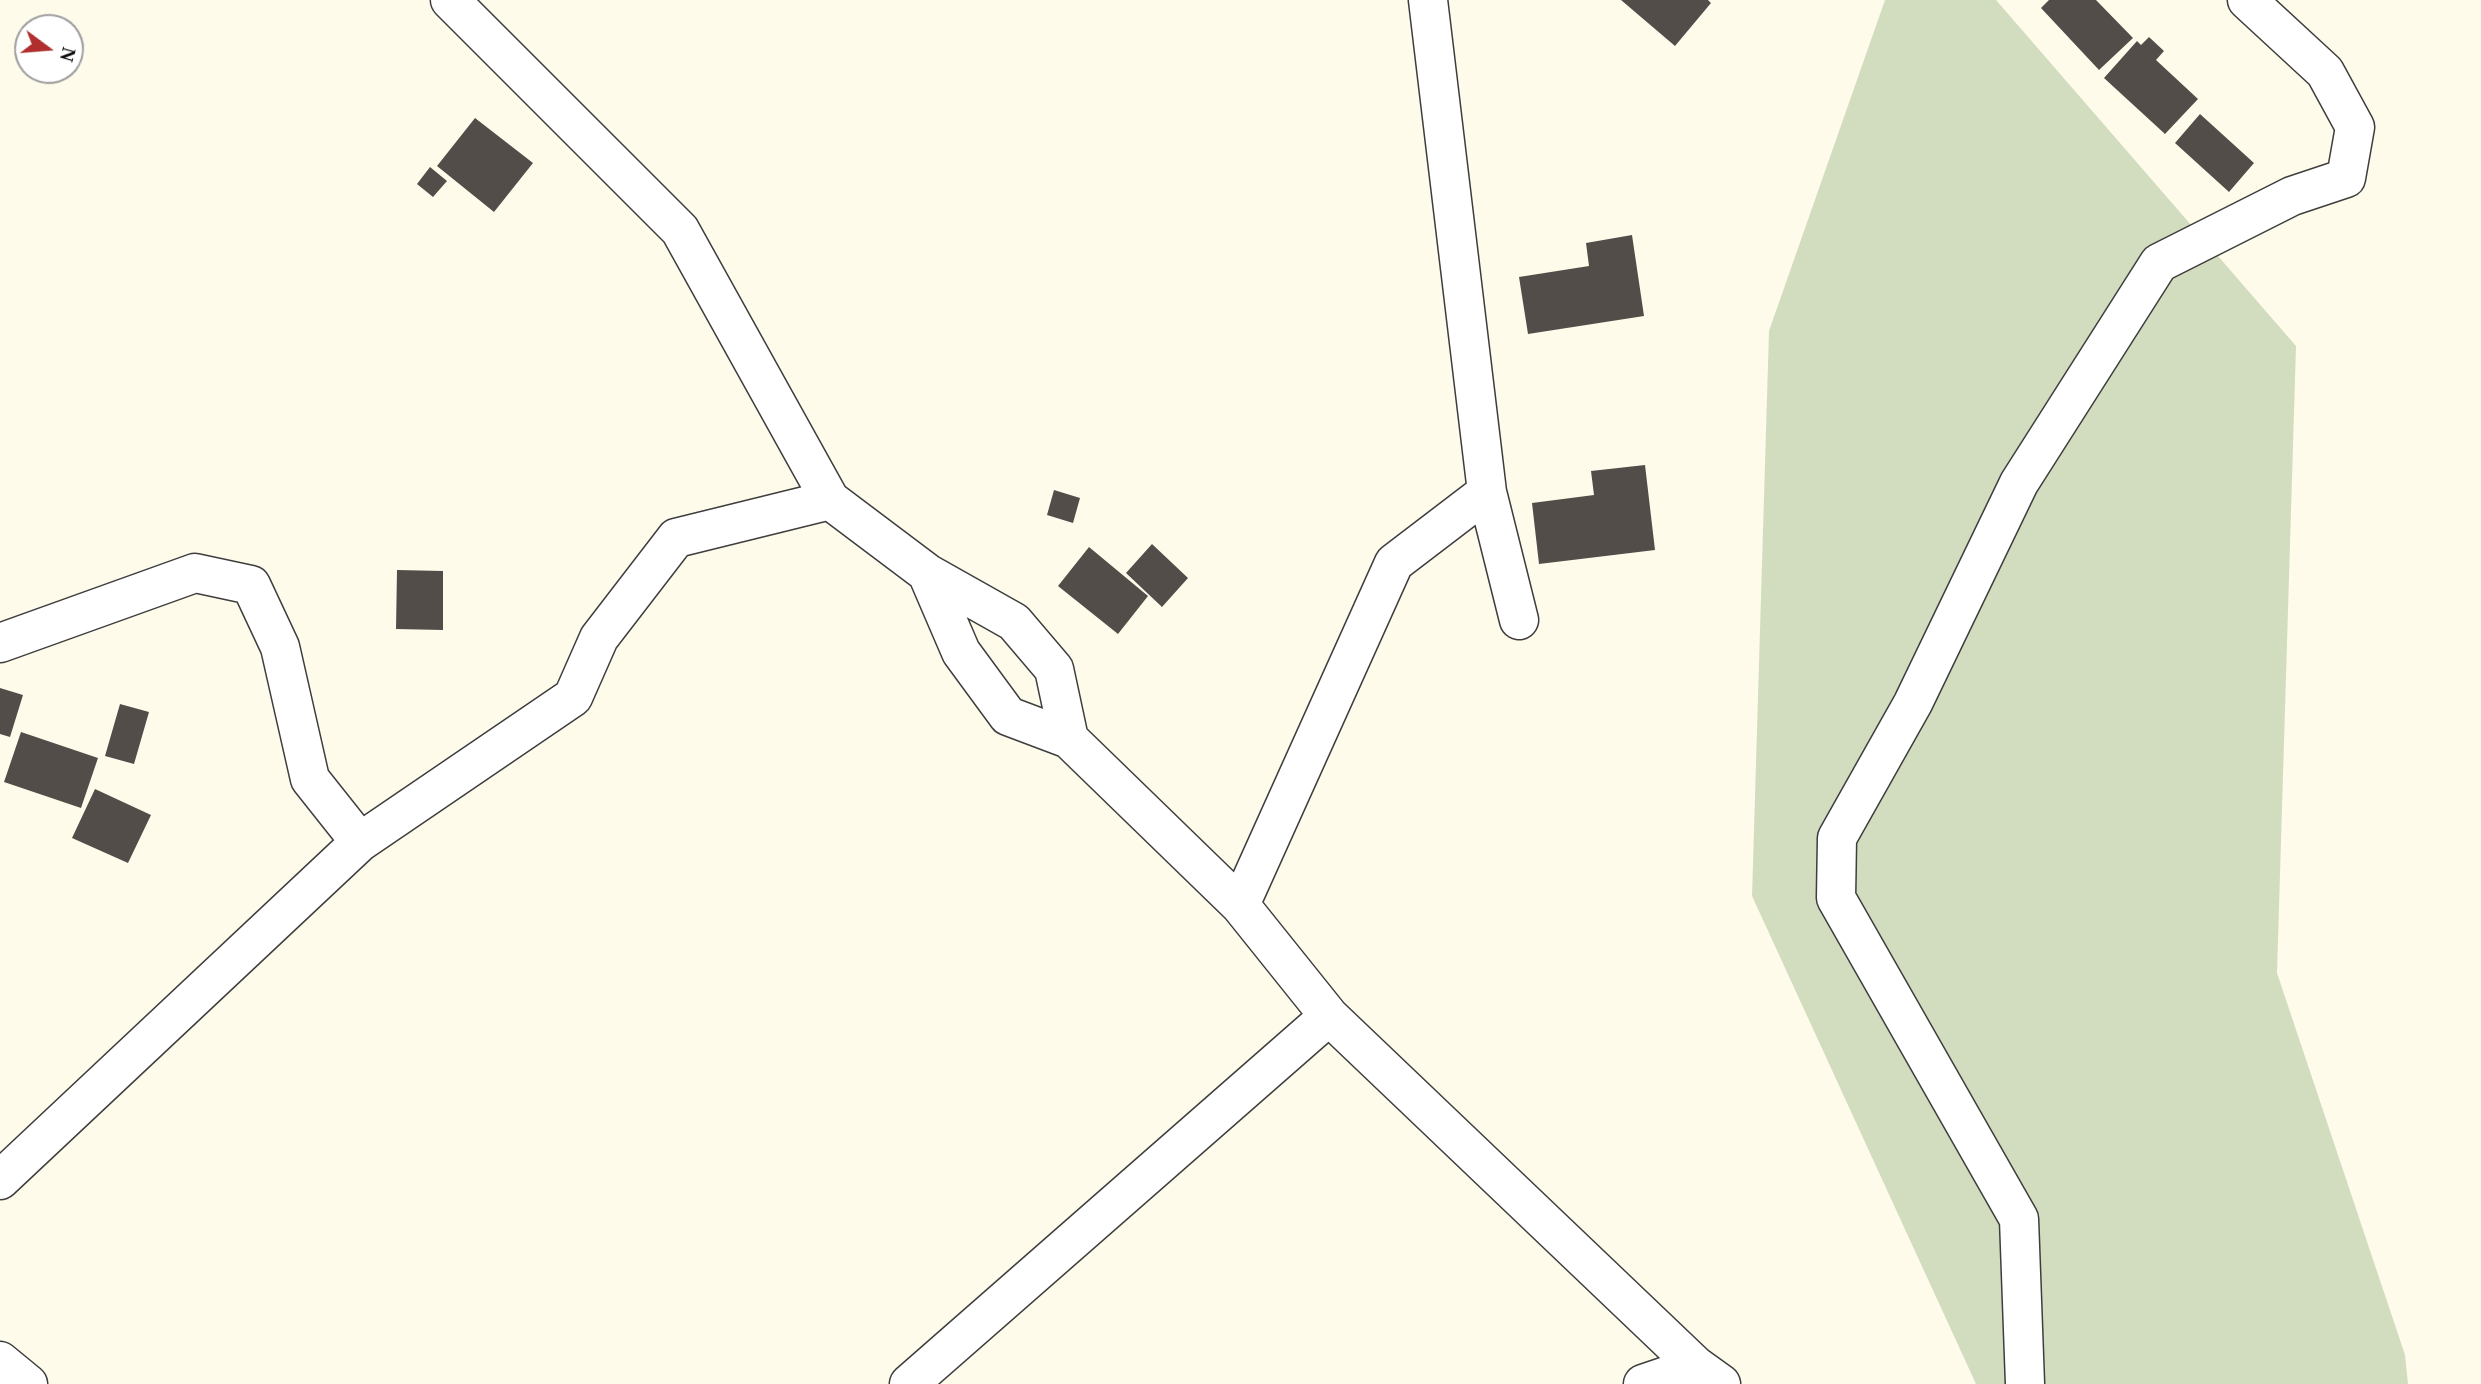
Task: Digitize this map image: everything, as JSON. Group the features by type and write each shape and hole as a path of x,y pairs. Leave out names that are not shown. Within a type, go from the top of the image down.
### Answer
{"street":[{"path":"450,0 680,230 830,500 927,573 1014,622 1054,669 1069,739"},
{"path":"1428,0 1487,492 1519,620"},
{"path":"2025,1384 2019,1219 1836,898 1837,838 1913,703 2019,483 2159,263 2292,196 2346,178 2355,127 2325,72 2247,0"},
{"path":"1240,905 1394,564 1487,492"},
{"path":"0,1180 360,842 573,697 599,638 676,538 830,500"},
{"path":"0,643 195,573 251,585 280,647 310,779 360,842"},
{"path":"927,573 961,652 1007,716 1069,739 1240,905 1329,1016 1709,1375"},
{"path":"909,1384 1329,1016"},
{"path":"0,1361 28,1384"},
{"path":"1648,1383 1709,1375"}],"green space":[{"path":"1885,0 1996,0 2296,346 2277,973 2405,1355 2408,1384 1976,1384 1752,896 1769,331"}],"building":[{"path":"1621,0 1708,0 1711,3 1675,46"},
{"path":"2049,0 2096,0 2133,38 2099,70 2041,8"},
{"path":"2149,37 2164,51 2156,60 2198,99 2165,134 2104,78 2137,41 2141,45"},
{"path":"2200,114 2254,163 2229,192 2175,143"},
{"path":"475,118 533,163 494,212 437,166"},
{"path":"430,167 447,181 433,197 417,184"},
{"path":"1632,235 1644,316 1528,334 1519,277 1589,266 1586,243"},
{"path":"1645,465 1655,550 1539,564 1532,503 1594,495 1591,471"},
{"path":"1054,490 1080,498 1073,523 1047,515"},
{"path":"1152,544 1188,578 1162,607 1126,573"},
{"path":"1089,547 1148,596 1118,634 1058,586"},
{"path":"397,570 443,571 443,630 396,629"},
{"path":"0,688 23,695 10,737 0,734"},
{"path":"120,704 149,712 134,764 105,756"},
{"path":"21,732 98,758 81,808 4,782"},
{"path":"95,789 151,815 128,863 72,838"}]}
